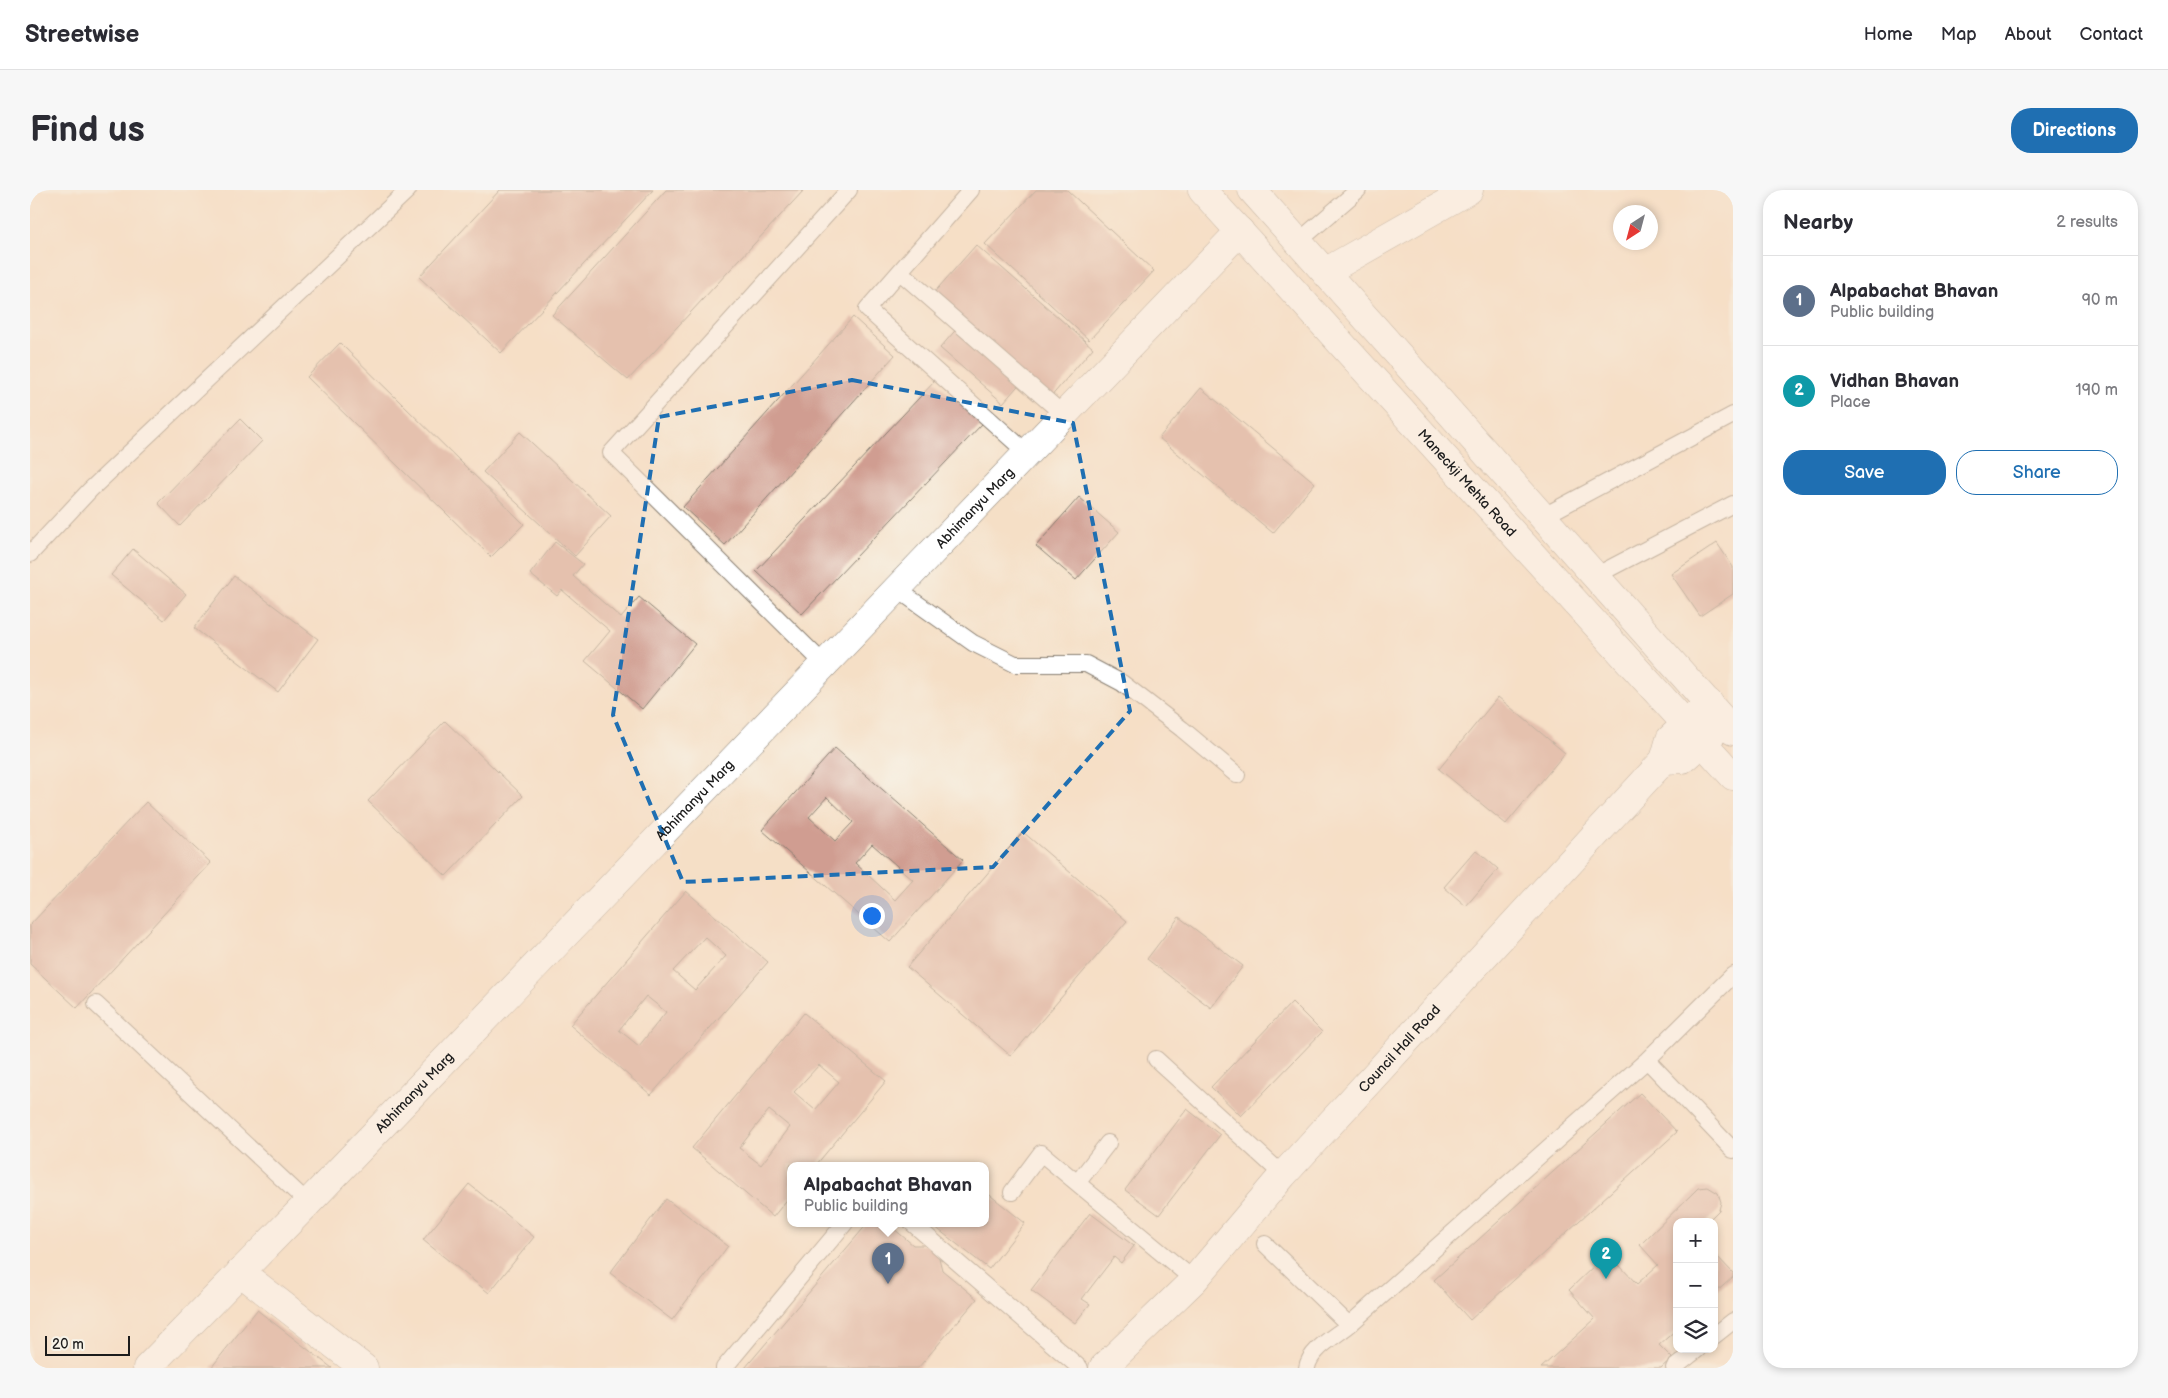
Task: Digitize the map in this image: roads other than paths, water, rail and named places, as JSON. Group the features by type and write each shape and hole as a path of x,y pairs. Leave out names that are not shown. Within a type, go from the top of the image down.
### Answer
{"street":[{"name":"Maneckji Mehta Road","path":"1202,190 1733,776"},
{"path":"1252,190 1722,719"},
{"path":"1325,272 1469,190"},
{"name":"Abhimanyu Marg","path":"147,1368 308,1203 1240,232"},
{"name":"Council Hall Road","path":"1103,1368 1194,1280 1283,1175 1664,760 1683,759 1694,733 1722,719"},
{"path":"240,1272 360,1367"}],"lane":[{"path":"30,554 90,490 408,190"},
{"path":"825,665 611,453 849,190"},
{"path":"971,190 867,309 1027,453"},
{"path":"1298,242 1358,190"},
{"path":"900,272 1064,415"},
{"path":"1542,517 1733,415"},
{"path":"1594,576 1733,504"},
{"path":"898,589 973,642 1015,664 1086,664 1122,683 1182,729 1237,775"},
{"path":"1307,1368 1308,1362 1314,1353 1349,1325 1647,1060 1733,975"},
{"path":"96,1004 308,1203"},
{"path":"1156,1059 1283,1175"},
{"path":"1647,1060 1733,1150"},
{"path":"1078,1182 1108,1143"},
{"path":"1012,1192 1041,1153 1194,1280"},
{"path":"724,1368 842,1227"},
{"path":"917,1227 1080,1368"},
{"path":"1265,1244 1349,1325"},
{"path":"1718,1333 1733,1322"},
{"path":"1674,1368 1693,1353"}],"place":[{"name":"Vidhan Bhavan","path":"1606,1279"},
{"name":"Alpabachat Bhavan","path":"888,1284"}]}
